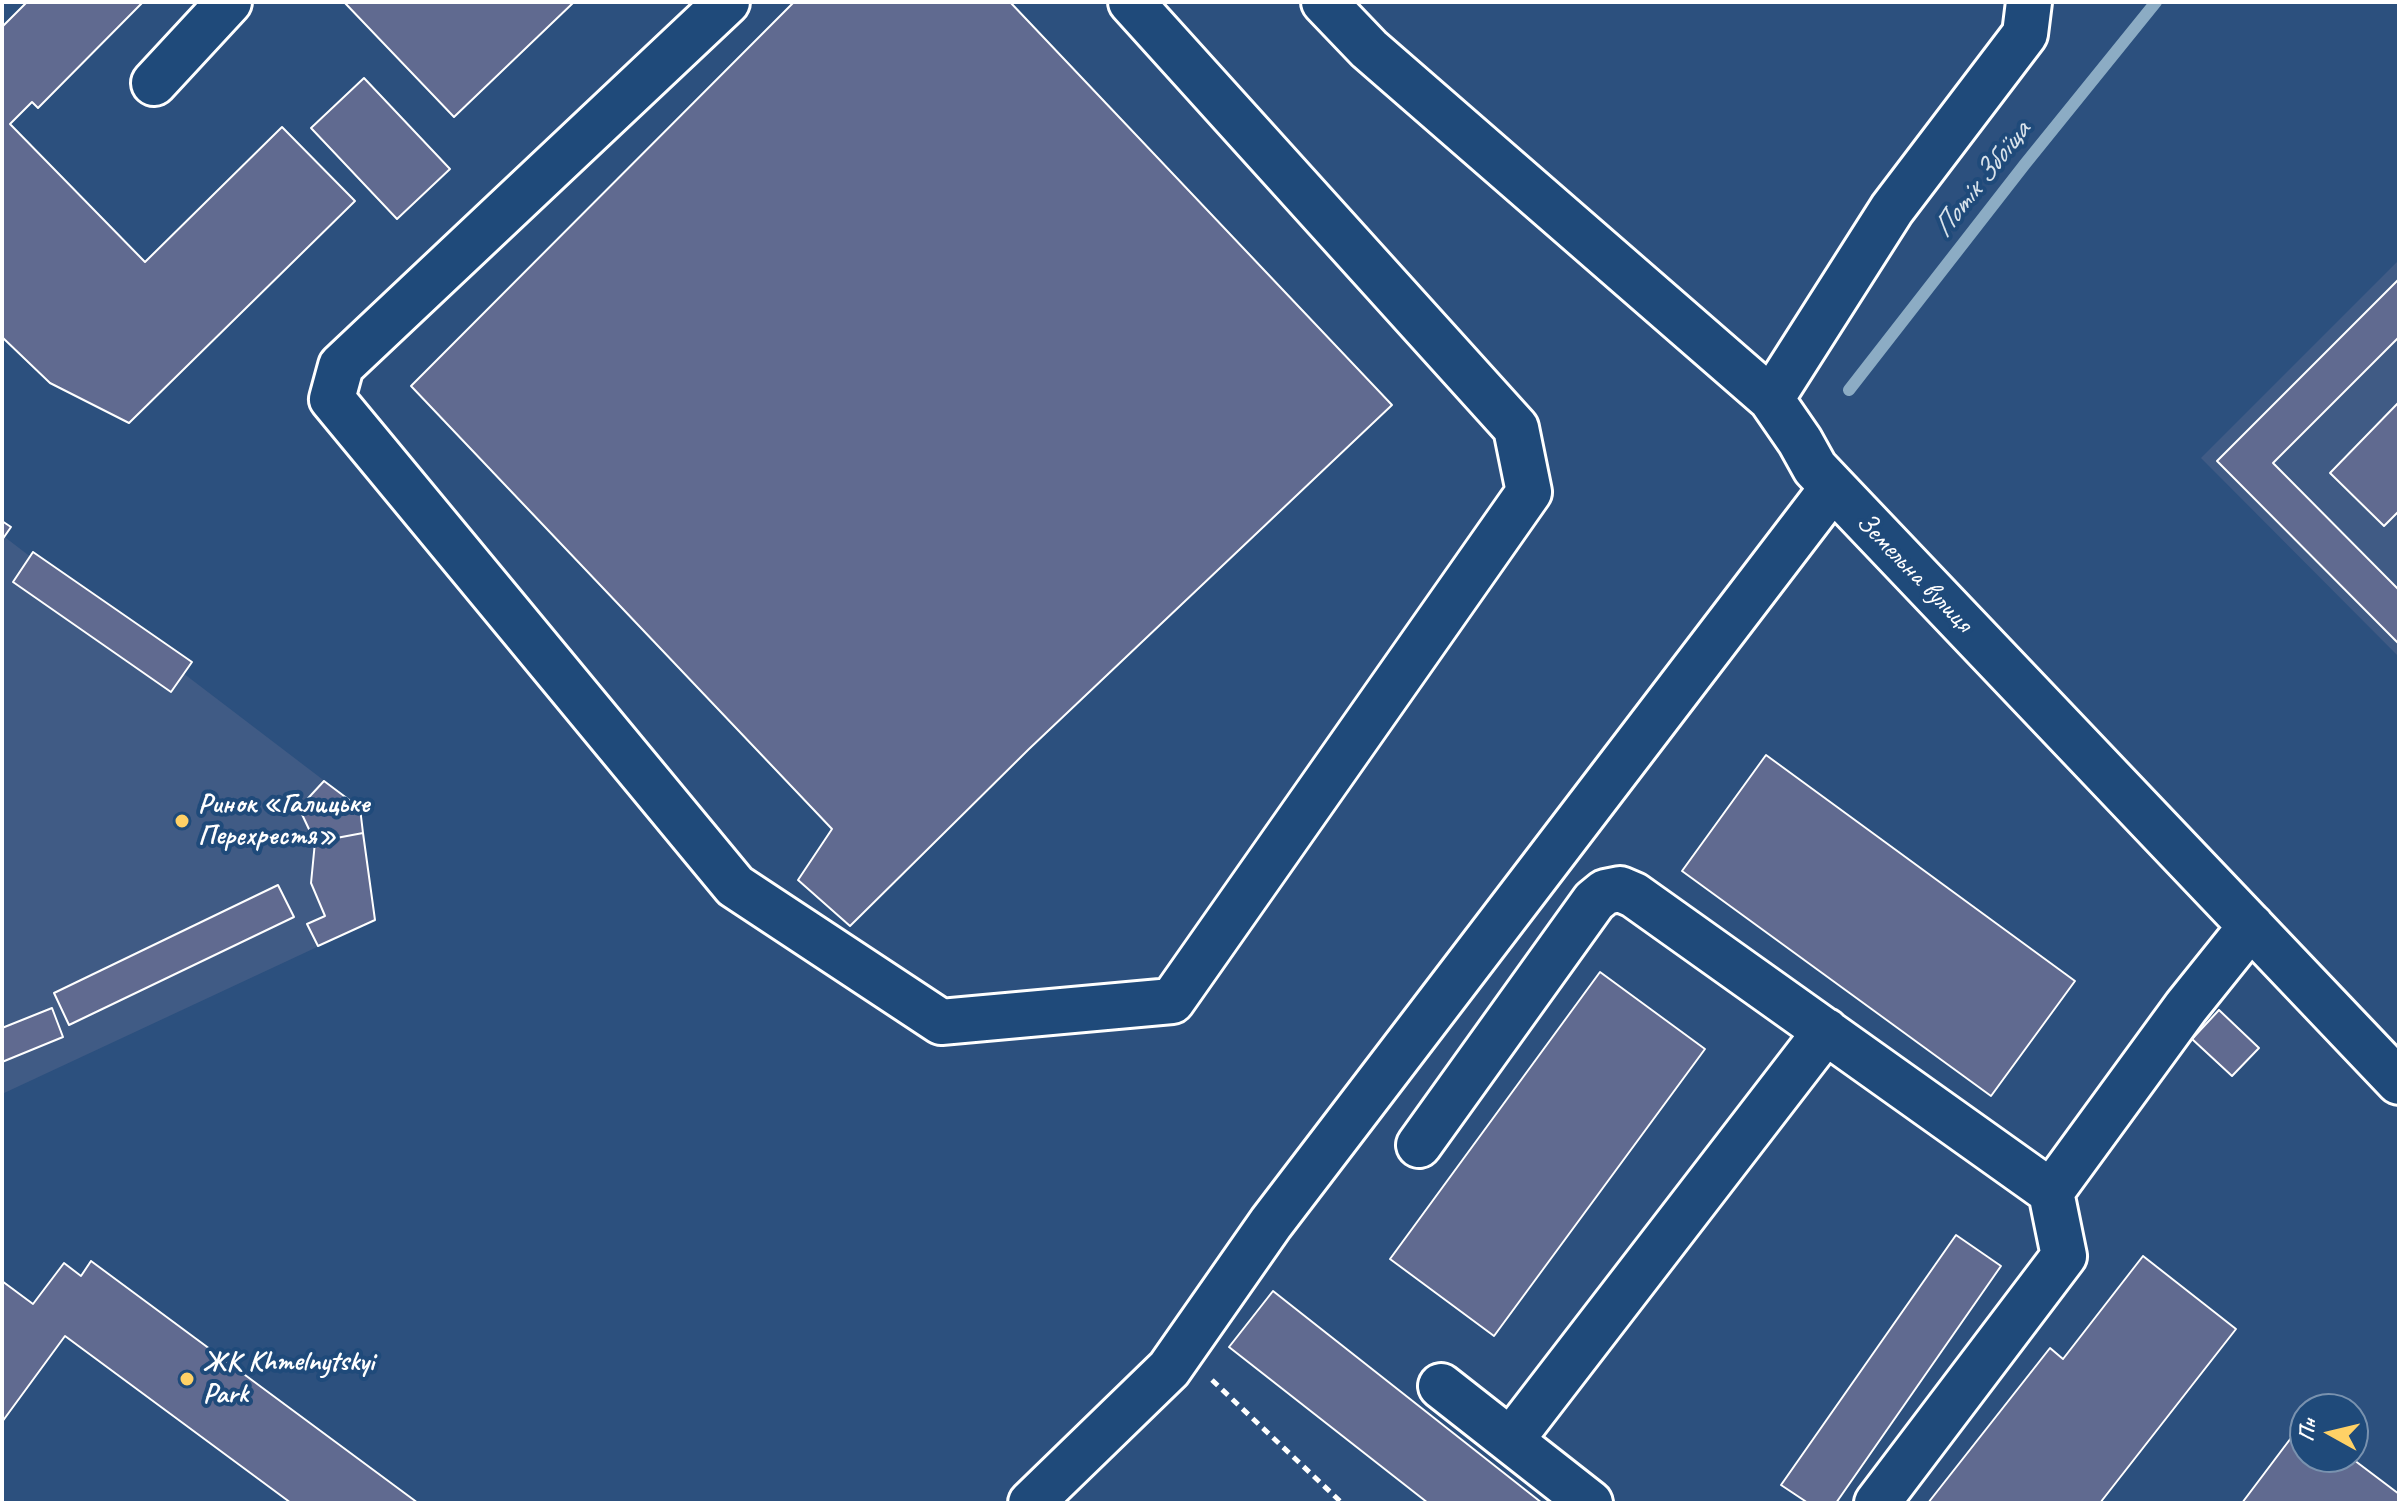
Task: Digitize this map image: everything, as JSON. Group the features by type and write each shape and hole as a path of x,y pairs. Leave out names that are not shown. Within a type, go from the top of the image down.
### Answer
{"street":[{"path":"154,83 229,2"},
{"path":"727,2 341,366 332,399 735,886 941,1022 1172,1001 1529,492 1516,428 1131,2"},
{"name":"Земельна вулиця","path":"1324,2 1369,49 1771,399 1815,468 2399,1082"},
{"path":"1771,399 1892,209 2035,13"},
{"path":"1031,1503 1169,1369 1271,1223 1833,487"},
{"path":"1419,1145 1594,901 1605,892 1620,889 1634,895 2051,1192 2064,1256 1877,1503"},
{"path":"2051,1192 2186,1007 2251,926"},
{"path":"1511,1440 1826,1031"},
{"path":"1441,1386 1590,1503"}],"path":[{"path":"1181,1351 1342,1503"}],"shaded area":[{"path":"2399,260 2399,657 2201,458"},
{"name":"Ринок «Галицьке Перехрестя»","path":"2,535 360,808 375,920 2,1094"}],"building":[{"path":"27,2 143,2 38,108 32,102 10,124 145,262 282,127 355,201 129,423 50,383 2,337 2,27"},
{"path":"344,2 574,2 454,117"},
{"path":"794,2 1010,2 1392,405 1029,749 850,926 798,880 832,829 411,386"},
{"path":"364,78 450,169 397,219 311,128"},
{"path":"2399,279 2399,337 2273,463 2399,590 2399,644 2217,461"},
{"path":"2399,402 2399,511 2384,526 2330,473"},
{"path":"2,521 11,527 2,540"},
{"path":"33,552 192,662 171,692 13,582"},
{"path":"1766,755 2075,981 1991,1096 1682,871"},
{"path":"324,781 360,808 363,833 315,842 299,808"},
{"path":"363,833 375,920 318,946 307,924 325,916 311,883 315,842"},
{"path":"278,885 294,917 69,1025 54,993"},
{"path":"1600,972 1705,1049 1494,1336 1390,1259"},
{"path":"52,1008 63,1037 2,1062 2,1028"},
{"path":"2219,1010 2259,1048 2232,1076 2192,1039"},
{"path":"1956,1235 2001,1266 1836,1503 1808,1503 1781,1485"},
{"path":"2143,1256 2236,1329 2100,1503 1928,1503 2050,1348 2063,1359"},
{"name":"ЖК Khmelnytskyi Park","path":"91,1261 418,1503 291,1503 65,1336 2,1422 2,1281 33,1304 64,1263 81,1276"},
{"path":"1273,1291 1542,1503 1428,1503 1229,1347"},
{"path":"2289,1441 2289,1473 2369,1471 2399,1494 2399,1503 2242,1503"}],"waterway":[{"name":"Потік Збоїща","path":"1849,390 2156,2"}],"place":[{"name":"Ринок «Галицьке Перехрестя»","path":"182,821"},
{"name":"ЖК Khmelnytskyi Park","path":"187,1379"}]}
